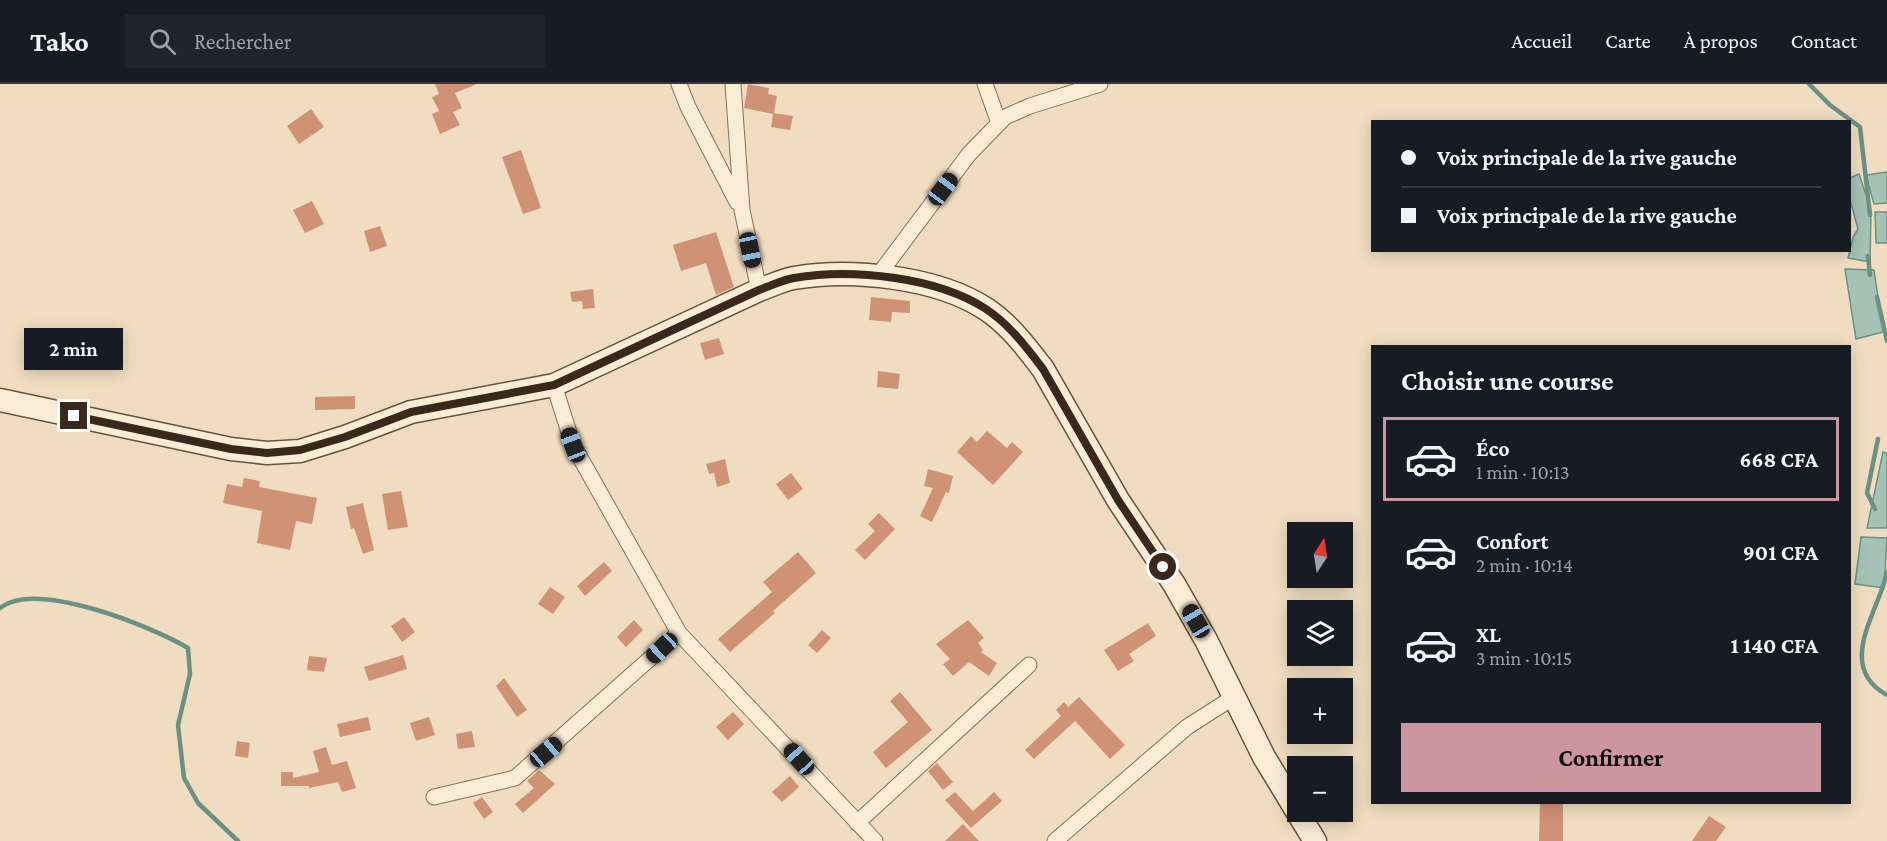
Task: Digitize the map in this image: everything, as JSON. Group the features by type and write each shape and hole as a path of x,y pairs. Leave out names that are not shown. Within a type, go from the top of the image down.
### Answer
{"street":[{"path":"679,84 742,210"},
{"path":"733,84 742,210 759,290"},
{"path":"985,84 999,123"},
{"path":"877,277 969,154 999,123 1030,106 1100,84"},
{"path":"0,400 231,449 267,453 300,450 345,437 411,412 554,385 759,290 793,278 833,275 877,277 945,288 987,309 1028,349 1043,369 1118,500 1174,584 1206,640 1264,756 1315,841"},
{"path":"554,385 573,445 678,633 875,841"},
{"path":"434,797 515,778 678,633"},
{"path":"857,824 1029,665"},
{"path":"1055,841 1187,728 1234,697"}],"shaded area":[{"path":"1887,172 1887,203 1874,204 1866,175"},
{"path":"1859,174 1871,210 1870,262 1848,258 1853,237 1858,229 1851,204 1851,178"},
{"path":"1875,212 1887,212 1887,243 1876,243"},
{"path":"1845,269 1874,270 1883,332 1856,339"},
{"path":"1883,452 1887,453 1887,528 1867,528"},
{"path":"1861,537 1887,538 1884,588 1855,584"}],"building":[{"path":"435,84 477,84 455,93 462,108 453,112 460,125 440,134 432,114 439,111 432,97 439,94"},
{"path":"748,84 769,88 768,94 777,96 774,113 793,116 790,130 771,127 773,114 744,108"},
{"path":"311,109 324,127 299,144 287,126"},
{"path":"521,150 541,208 523,214 502,157"},
{"path":"312,201 324,224 305,233 293,210"},
{"path":"380,226 387,246 370,252 364,231"},
{"path":"716,232 734,287 716,295 706,263 681,271 673,245"},
{"path":"593,289 595,308 583,309 582,301 572,302 570,292"},
{"path":"871,297 910,301 910,313 892,312 891,322 869,320"},
{"path":"719,338 724,354 705,360 700,343"},
{"path":"878,371 900,374 898,389 877,387"},
{"path":"355,396 355,409 315,410 315,397"},
{"path":"987,431 1007,448 1012,442 1023,452 993,485 957,452 971,436 977,442"},
{"path":"725,459 730,483 717,487 714,473 709,474 706,464"},
{"path":"928,469 953,476 949,493 946,492 932,522 920,516 933,488 924,486"},
{"path":"791,473 803,489 788,500 776,484"},
{"path":"244,478 260,481 259,487 317,498 312,524 296,521 290,550 257,543 262,511 223,503 227,484 242,487"},
{"path":"401,491 408,527 388,530 382,494"},
{"path":"363,503 374,550 363,554 354,528 351,529 346,507"},
{"path":"879,513 895,529 865,560 855,550 875,531 868,524"},
{"path":"798,552 816,573 730,652 718,639 772,592 763,582"},
{"path":"604,562 612,571 585,596 577,586"},
{"path":"550,587 565,597 553,614 538,604"},
{"path":"404,617 415,632 402,642 391,626"},
{"path":"634,620 643,630 626,647 617,637"},
{"path":"968,620 984,638 978,643 983,650 981,652 997,663 989,676 969,662 953,676 943,664 950,659 936,644"},
{"path":"1148,623 1156,636 1129,654 1134,661 1118,671 1104,650"},
{"path":"822,630 831,638 817,653 808,645"},
{"path":"403,655 407,669 369,681 364,667"},
{"path":"309,656 327,658 324,672 307,670"},
{"path":"504,678 527,710 517,717 496,686"},
{"path":"900,692 932,730 886,768 873,752 908,722 890,701"},
{"path":"1079,697 1125,745 1110,759 1075,721 1034,759 1025,750 1061,716 1056,710 1064,702 1068,707"},
{"path":"733,712 744,724 728,740 716,727"},
{"path":"368,717 371,730 340,737 337,724"},
{"path":"429,717 435,735 416,741 410,723"},
{"path":"472,731 475,747 458,749 456,734"},
{"path":"237,741 250,743 248,758 235,756"},
{"path":"326,747 332,765 347,761 356,788 342,792 338,782 309,788 309,786 281,786 281,772 293,772 293,778 319,772 313,751"},
{"path":"937,763 953,782 943,790 928,771"},
{"path":"539,770 555,784 523,813 515,804 534,788 527,781"},
{"path":"790,776 799,787 782,802 772,792"},
{"path":"955,792 973,811 994,792 1002,801 971,828 945,800"},
{"path":"482,797 493,812 484,819 473,803"},
{"path":"1540,804 1563,804 1563,841 1539,841"},
{"path":"1709,816 1726,827 1716,841 1692,841"},
{"path":"963,824 979,841 945,841"}],"waterway":[{"path":"1809,84 1830,105 1850,120"},
{"path":"1851,120 1860,127 1870,215"},
{"path":"1868,256 1870,275"},
{"path":"1877,297 1887,341"},
{"path":"1875,509 1867,493 1878,439"},
{"path":"1887,572 1864,637 1862,653 1864,669 1871,683 1887,695"},
{"path":"0,608 17,601 40,599 66,602 123,618 188,648 190,674 178,725 184,778 198,803 238,841"}],"route":[{"path":"74,416 231,449 267,453 300,450 345,437 411,412 554,385 759,290 793,278 833,275 913,281 945,288 987,309 1028,349 1043,369 1082,441 1118,500 1163,567"}]}
